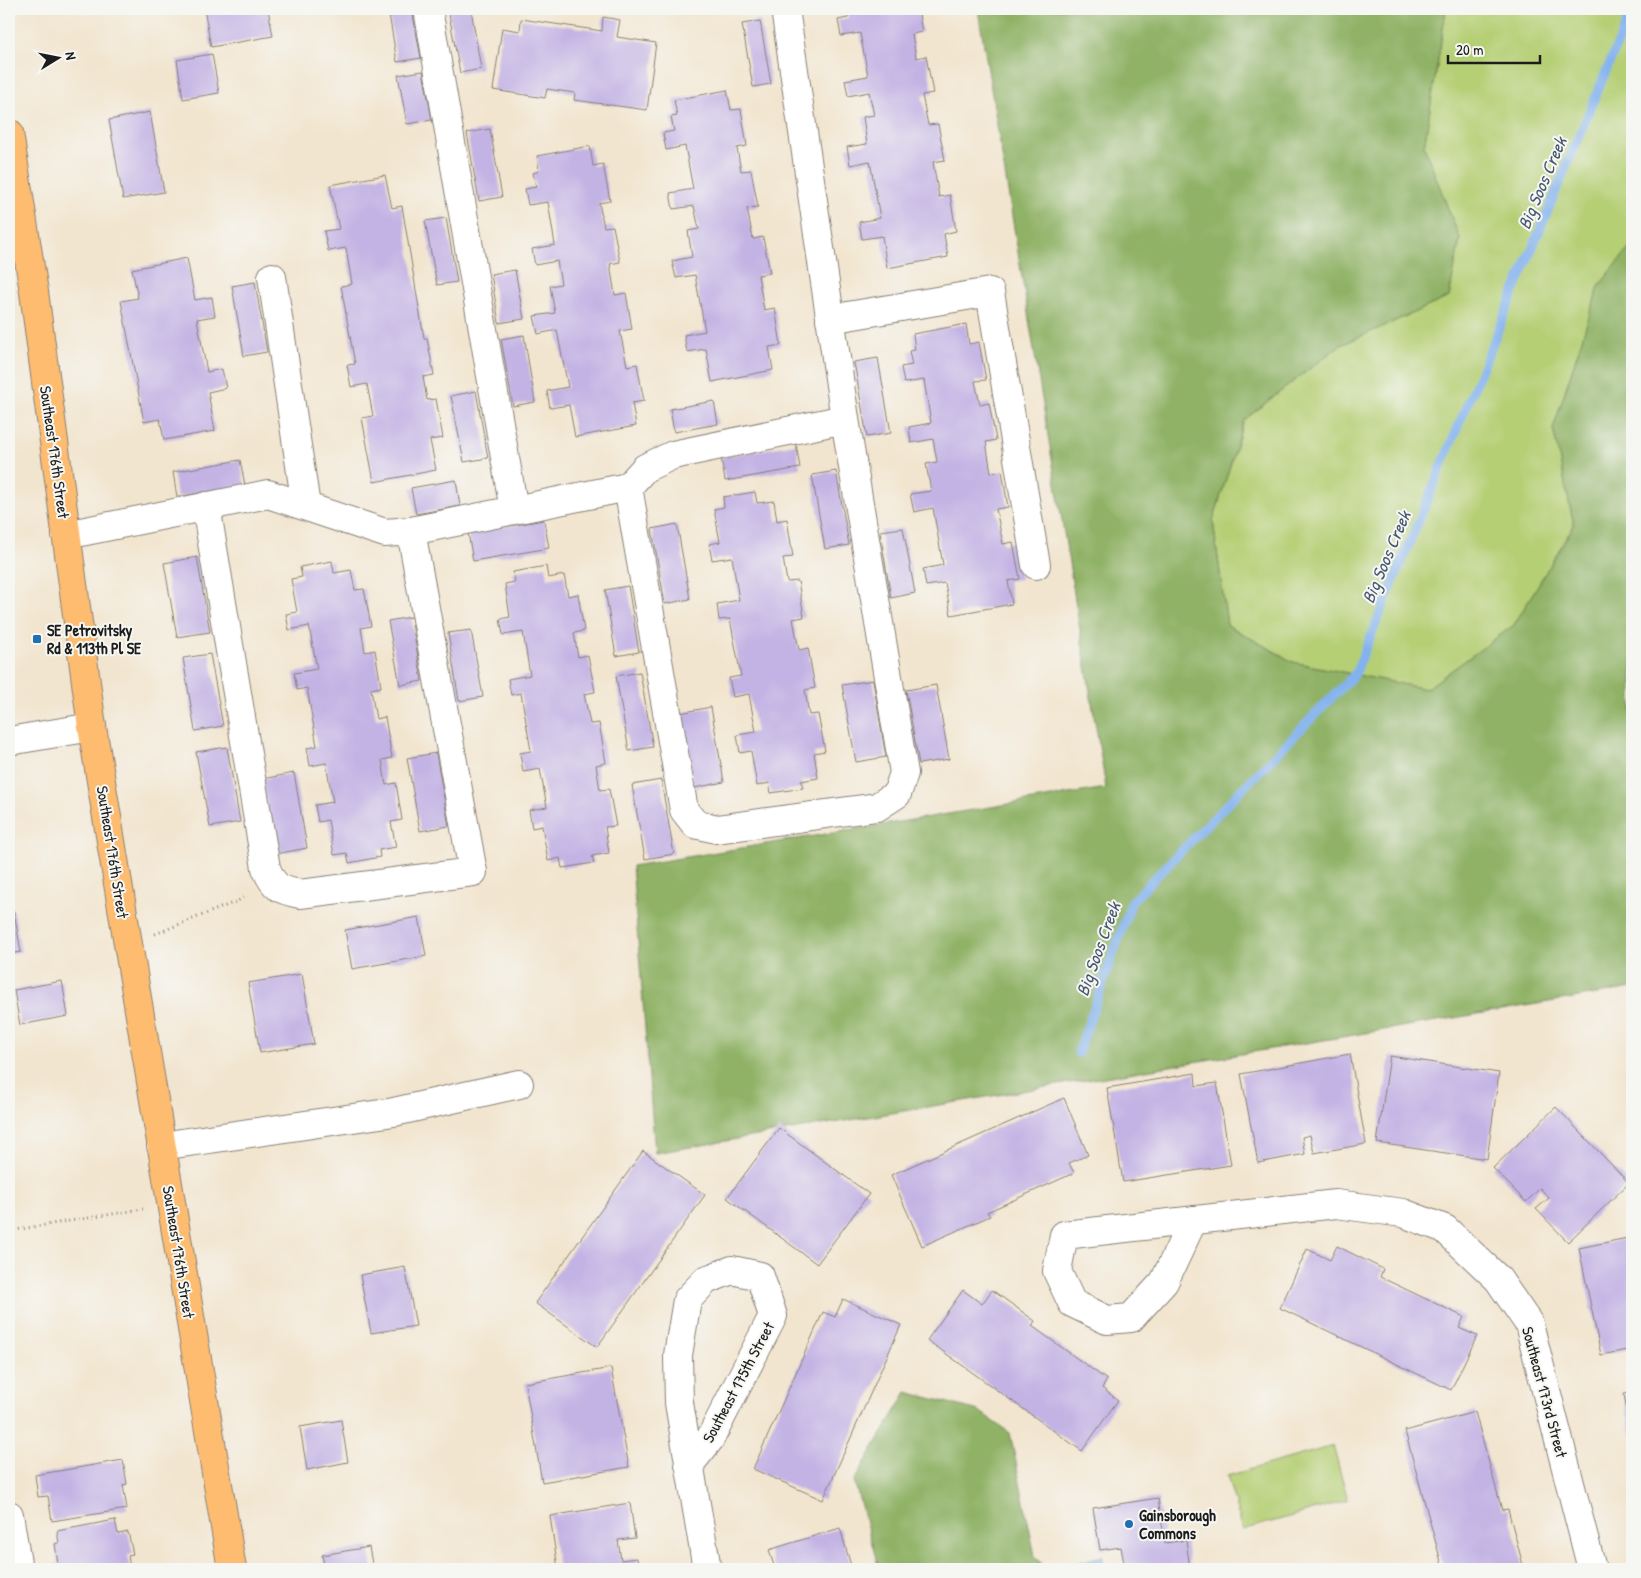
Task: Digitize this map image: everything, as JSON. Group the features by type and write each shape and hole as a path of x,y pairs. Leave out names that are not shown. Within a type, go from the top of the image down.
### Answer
{"main road":[{"name":"Southeast 176th Street","path":"9,133 34,292 92,727 232,1569"}],"street":[{"path":"428,9 514,510"},
{"path":"628,487 684,810 695,824 717,829 877,807 897,794 904,773 845,419 785,9"},
{"path":"272,277 306,506"},
{"path":"830,319 990,292 1036,565"},
{"path":"66,535 268,494 385,533 411,531 628,487 645,468 673,455 845,419"},
{"path":"206,506 266,868 272,883 285,891 300,894 473,872 411,531"},
{"path":"9,741 92,727"},
{"path":"161,1146 394,1112 519,1084"},
{"name":"Southeast 173rd Street","path":"1193,1220 1164,1282 1131,1318 1107,1320 1072,1303 1057,1271 1064,1235 1193,1220 1336,1204 1403,1213 1445,1229 1498,1279 1529,1324 1592,1569"},
{"name":"Southeast 175th Street","path":"689,1464 710,1439 773,1316 760,1276 732,1270 706,1280 687,1300 678,1355 679,1403 689,1464 707,1569"},
{"path":"9,1515 18,1569"}],"path":[{"path":"128,945 238,901"},
{"path":"9,1231 171,1204"}],"green space":[{"path":"978,9 1446,9 1424,147 1460,239 1449,297 1339,346 1244,420 1213,521 1227,625 1293,662 1426,689 1514,625 1574,525 1553,429 1599,286 1632,245 1632,988 655,1153 632,866 1106,788"},
{"path":"1446,9 1632,9 1632,245 1599,286 1553,429 1574,525 1514,625 1426,689 1293,662 1227,625 1213,521 1244,420 1339,346 1449,297 1460,239 1424,147"},
{"path":"907,1392 979,1411 1010,1433 1035,1556 1046,1569 879,1569 854,1481"},
{"path":"1333,1446 1348,1500 1243,1530 1227,1476"}],"water":[{"path":"1102,1556 1105,1569 1077,1569 1076,1563"}],"building":[{"path":"204,9 268,9 273,36 211,47"},
{"path":"448,9 471,9 481,69 460,73"},
{"path":"847,9 918,9 922,32 912,34 916,58 926,56 933,93 922,95 928,125 938,124 945,160 933,162 939,197 950,195 956,231 944,234 948,257 887,268 882,236 862,239 859,222 880,218 870,161 850,165 847,147 867,144 863,117 874,115 869,92 848,96 845,80 868,76 860,33 841,36 838,20 848,18"},
{"path":"412,10 421,58 397,62 389,14"},
{"path":"603,17 620,20 617,37 656,43 647,110 574,100 575,93 547,89 545,98 493,90 502,28 520,31 521,19 602,31"},
{"path":"760,21 771,84 753,87 742,24"},
{"path":"212,54 219,93 183,99 177,60"},
{"path":"423,71 432,120 407,124 398,75"},
{"path":"727,90 731,110 741,109 747,146 737,148 741,171 751,170 758,207 747,208 753,239 763,237 770,273 758,275 764,310 775,308 781,345 769,347 773,370 712,382 706,349 687,352 684,335 705,331 695,275 676,278 672,261 692,257 688,231 699,229 694,206 673,209 670,193 693,189 685,146 666,150 663,133 674,131 671,117 677,116 674,100"},
{"path":"150,112 164,192 123,199 109,120"},
{"path":"490,129 502,197 479,201 467,133"},
{"path":"590,146 593,166 603,164 610,201 599,203 604,227 613,226 620,262 610,264 615,295 626,293 632,329 620,331 627,366 637,364 644,401 632,403 636,426 575,437 569,405 550,408 547,391 568,387 557,330 538,334 534,316 555,313 550,286 561,284 557,261 535,265 532,249 555,245 548,202 528,205 525,189 536,187 533,173 539,171 537,156"},
{"path":"385,175 392,208 402,206 424,338 427,338 434,375 423,377 427,400 436,399 443,438 430,440 436,470 374,482 362,418 373,416 367,384 351,387 347,365 355,364 341,286 352,284 346,248 328,251 324,231 339,229 330,185"},
{"path":"446,218 457,282 437,285 425,221"},
{"path":"187,258 195,300 212,297 215,316 197,319 207,372 222,369 226,388 208,392 215,431 164,440 160,419 144,422 121,301 138,298 132,269"},
{"path":"515,270 524,319 499,323 491,274"},
{"path":"255,282 267,352 244,356 232,286"},
{"path":"966,324 969,344 979,342 986,380 975,381 980,405 989,403 996,440 986,442 991,473 1002,471 1008,507 996,509 1003,544 1013,542 1020,579 1008,581 1012,604 951,615 945,583 926,586 923,569 943,565 933,508 914,512 910,494 931,491 926,464 937,462 933,439 911,443 909,427 931,423 924,380 904,383 901,367 912,365 909,351 915,350 913,334"},
{"path":"524,335 535,402 513,406 501,339"},
{"path":"878,358 891,433 867,437 854,362"},
{"path":"476,391 488,458 464,462 451,396"},
{"path":"714,401 718,424 674,432 670,409"},
{"path":"796,444 800,468 725,481 721,457"},
{"path":"240,460 245,485 177,497 173,472"},
{"path":"836,471 849,545 825,549 812,475"},
{"path":"456,480 460,506 416,514 411,488"},
{"path":"755,492 757,503 774,501 777,521 787,519 793,557 783,558 787,582 798,581 804,617 793,619 799,650 808,648 815,688 805,690 809,715 818,714 825,751 814,753 818,778 801,781 803,788 771,793 769,783 757,786 751,751 740,753 737,735 756,732 749,694 733,697 729,678 741,676 730,619 719,620 717,604 739,600 732,557 712,560 709,544 720,542 714,509 724,507 723,497"},
{"path":"544,520 549,548 473,561 468,533"},
{"path":"677,524 690,599 665,604 652,529"},
{"path":"903,528 915,593 891,598 880,531"},
{"path":"197,557 210,632 177,637 164,563"},
{"path":"332,561 334,573 351,570 355,590 364,589 371,626 361,628 365,652 375,650 381,687 371,689 376,719 385,717 392,758 382,760 386,785 396,783 402,820 391,822 396,847 379,850 380,857 349,863 347,853 334,855 328,820 318,822 315,805 333,802 326,763 310,766 307,748 317,746 307,688 297,690 294,673 317,669 309,626 289,630 286,614 297,612 291,579 302,577 300,567"},
{"path":"546,566 548,578 564,575 568,596 578,594 584,631 574,633 578,657 588,655 595,692 584,694 590,724 599,723 606,763 596,765 600,790 609,789 616,826 605,827 609,853 592,856 594,863 562,868 560,858 548,861 542,826 532,828 529,810 547,807 540,769 523,772 520,753 531,751 521,693 511,695 508,679 530,675 523,632 503,635 500,619 510,617 505,584 515,582 513,572"},
{"path":"628,586 639,652 616,656 605,590"},
{"path":"411,617 422,681 400,685 388,621"},
{"path":"471,630 483,697 459,701 448,633"},
{"path":"210,654 223,726 195,731 183,658"},
{"path":"640,672 653,747 629,751 616,676"},
{"path":"873,680 886,757 856,762 842,685"},
{"path":"936,685 949,759 919,764 906,690"},
{"path":"711,707 724,782 694,788 680,713"},
{"path":"227,747 240,822 210,827 196,752"},
{"path":"436,753 449,826 420,831 407,758"},
{"path":"294,773 307,848 276,854 262,779"},
{"path":"661,780 674,854 645,859 632,785"},
{"path":"14,912 21,952 9,954 9,913"},
{"path":"419,917 426,956 352,969 345,930"},
{"path":"302,974 314,1044 260,1053 248,983"},
{"path":"62,981 68,1016 20,1025 14,990"},
{"path":"1350,1054 1366,1144 1314,1153 1310,1135 1302,1137 1305,1154 1258,1163 1241,1074"},
{"path":"1390,1056 1499,1073 1487,1159 1377,1143"},
{"path":"1195,1073 1196,1086 1217,1083 1231,1165 1123,1182 1107,1088"},
{"path":"1064,1098 1088,1155 1069,1163 1074,1173 987,1212 990,1216 922,1246 891,1175"},
{"path":"1556,1107 1629,1183 1568,1242 1536,1209 1549,1198 1540,1188 1526,1202 1493,1168"},
{"path":"779,1128 869,1194 817,1264 727,1198"},
{"path":"643,1151 705,1195 597,1347 535,1303"},
{"path":"1632,1237 1632,1349 1601,1355 1579,1248"},
{"path":"1337,1246 1383,1269 1380,1277 1464,1317 1459,1328 1477,1336 1451,1390 1280,1308 1307,1249 1330,1260"},
{"path":"405,1267 416,1326 371,1333 360,1275"},
{"path":"963,1290 982,1304 992,1290 1035,1321 1032,1326 1107,1380 1102,1388 1118,1400 1082,1451 927,1340"},
{"path":"843,1299 901,1325 823,1500 753,1469 823,1312 835,1317"},
{"path":"611,1368 629,1467 542,1482 525,1383"},
{"path":"1632,1393 1632,1434 1631,1434 1624,1394"},
{"path":"1475,1412 1502,1510 1508,1509 1524,1569 1443,1569 1405,1431"},
{"path":"341,1420 348,1462 307,1470 300,1427"},
{"path":"123,1460 127,1484 123,1485 127,1509 52,1521 48,1496 38,1497 35,1475"},
{"name":"Gainsborough Commons","path":"1158,1498 1165,1543 1186,1540 1190,1569 1125,1569 1121,1547 1100,1550 1093,1508"},
{"path":"630,1503 635,1538 618,1540 621,1560 637,1558 639,1569 558,1569 550,1516"},
{"path":"115,1520 118,1534 128,1532 133,1554 128,1555 130,1569 56,1569 55,1564 58,1564 55,1544 59,1543 57,1531"},
{"path":"840,1528 852,1569 775,1569 769,1550"},
{"path":"369,1547 373,1569 325,1569 322,1555"}],"waterway":[{"name":"Big Soos Creek","path":"1078,1053 1132,901 1355,674 1632,9"}],"place":[{"name":"SE Petrovitsky Rd & 113th Pl SE","path":"37,639"},
{"name":"Gainsborough Commons","path":"1129,1524"}]}
